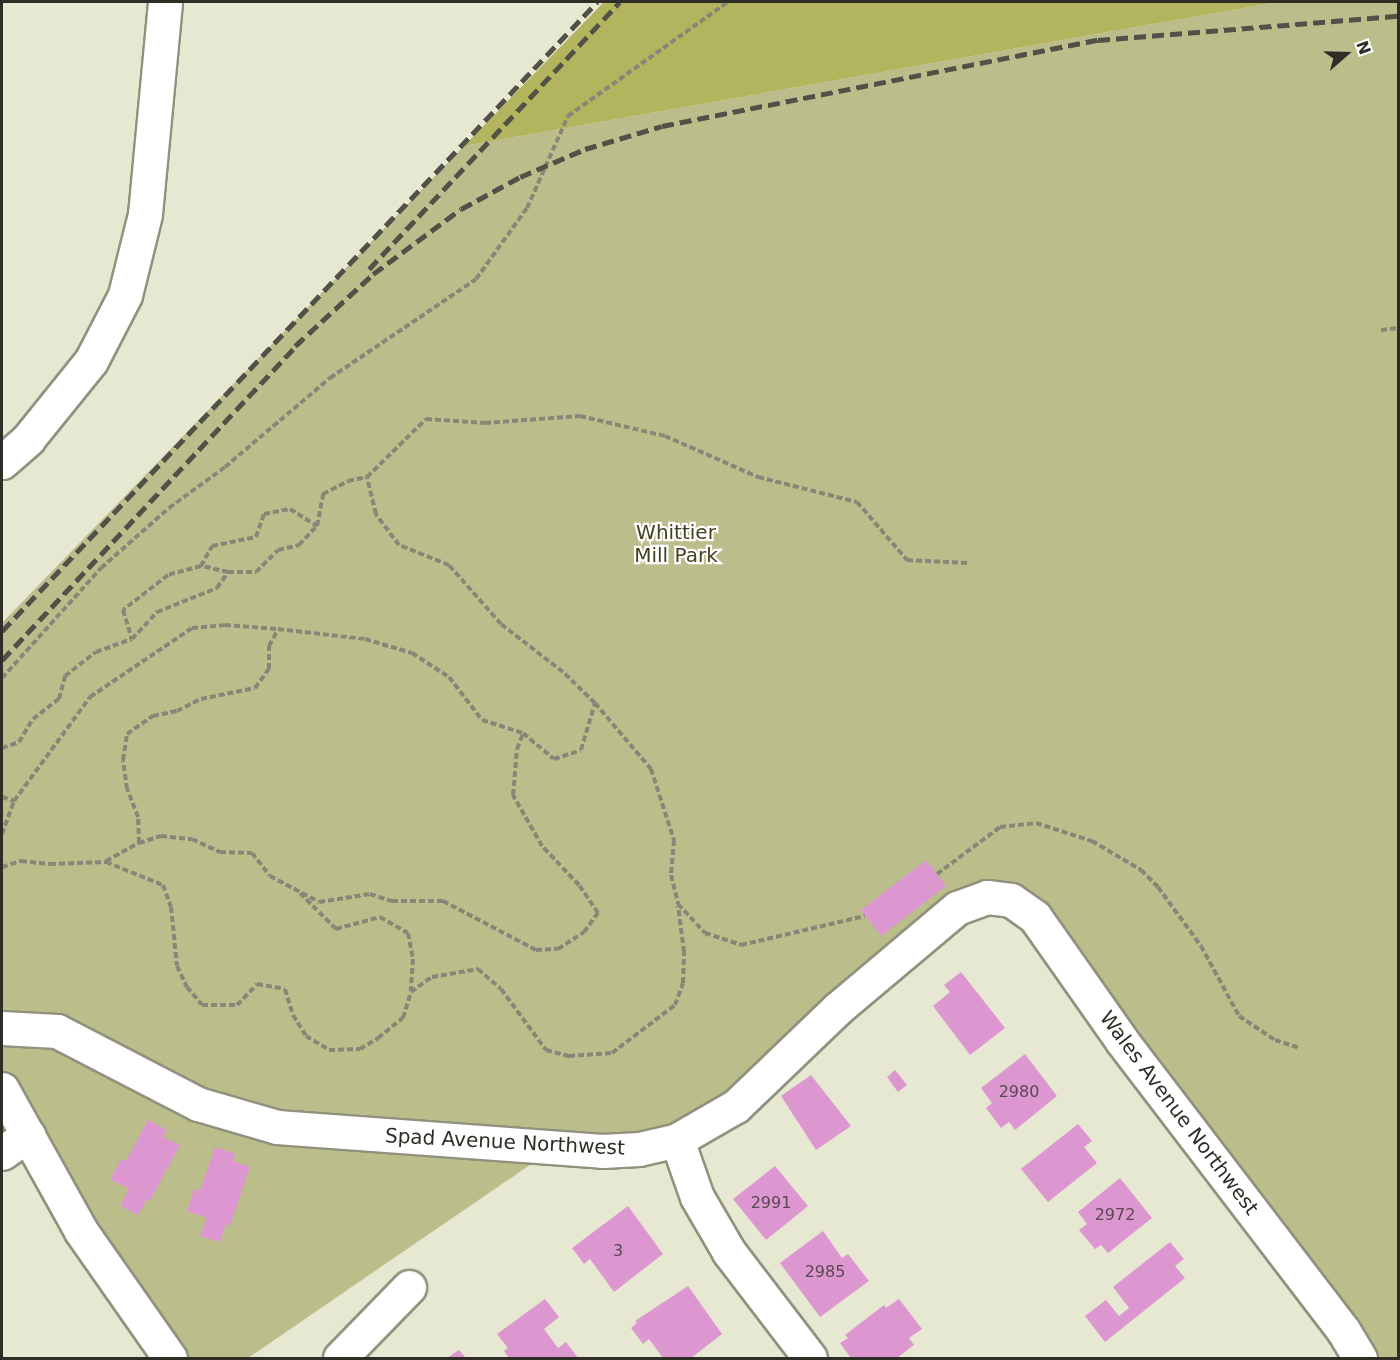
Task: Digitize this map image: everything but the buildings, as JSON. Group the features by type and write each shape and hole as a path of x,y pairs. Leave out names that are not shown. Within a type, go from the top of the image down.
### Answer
{"street":[{"path":"2,462 28,439 91,361 125,295 145,214 165,2"},
{"name":"Spad Avenue Northwest","path":"2,1028 57,1031 198,1104 277,1126 602,1151 639,1149 677,1140 736,1106 837,1009 957,908 979,899"},
{"name":"Wales Avenue Northwest","path":"979,899 1011,900 1035,917 1122,1041 1343,1330 1360,1359"},
{"path":"2,1089 15,1144 81,1231 170,1359"},
{"path":"677,1140 697,1197 729,1252 810,1359"},
{"path":"340,1359 409,1287"}],"path":[{"path":"2,678 101,568 120,555 169,508 225,467 330,378 476,279 527,208 568,116 728,2"},
{"path":"1381,330 1398,328"},
{"path":"132,639 123,610 168,575 201,566 228,572 256,572 278,550 299,544 317,526 323,494 348,481 367,477 426,418 485,423 580,416 665,436 758,477 857,502 907,560 969,563"},
{"path":"367,477 376,513 399,545 449,565 501,624 563,672 596,703 651,769 674,840 670,875 678,904 684,952 683,983 675,1005 612,1053 569,1056 546,1050 501,989 478,969 432,977 411,992"},
{"path":"201,566 212,546 256,537 264,513 290,509 317,526"},
{"path":"2,748 18,742 33,719 59,699 65,676 96,652 132,639 157,612 217,588 228,572"},
{"path":"2,834 14,801 90,697 192,628 225,625 278,629 365,639 412,653 449,678 482,720 523,734 554,759 581,750 596,703"},
{"path":"139,843 138,817 127,789 123,760 127,734 153,716 177,711 201,699 255,688 269,669 269,646 278,629"},
{"path":"106,862 139,843 161,836 192,839 220,852 252,853 270,876 319,902 370,894 392,901 443,901 536,950 558,949 584,932 598,914 579,885 542,846 513,795 517,749 523,734"},
{"path":"2,797 14,801"},
{"path":"937,874 1000,827 1017,823 1036,823 1092,841 1126,860 1158,887 1201,946 1239,1016 1275,1040 1299,1048"},
{"path":"2,867 21,861 50,864 106,862 163,885 171,907 177,966 186,987 202,1005 237,1005 257,984 285,989 293,1015 306,1036 329,1050 360,1049 403,1018 411,992 413,959 408,933 380,917 336,929 296,889"},
{"path":"678,904 705,933 741,945 865,916"}],"green space":[{"name":"Whittier Mill Park","path":"1278,2 1398,2 1398,1358 1366,1358 996,900 979,899 677,1140 556,1147 248,1358 178,1358 2,1095 2,623 464,146"}],"shaded area":[{"path":"604,2 1278,2 464,146"}],"railway":[{"path":"2,631 597,2"},
{"path":"369,269 620,2"},
{"path":"295,346 373,274 461,209 520,177 585,149 662,126 1098,40 1398,16"},
{"path":"2,660 301,340"}]}
